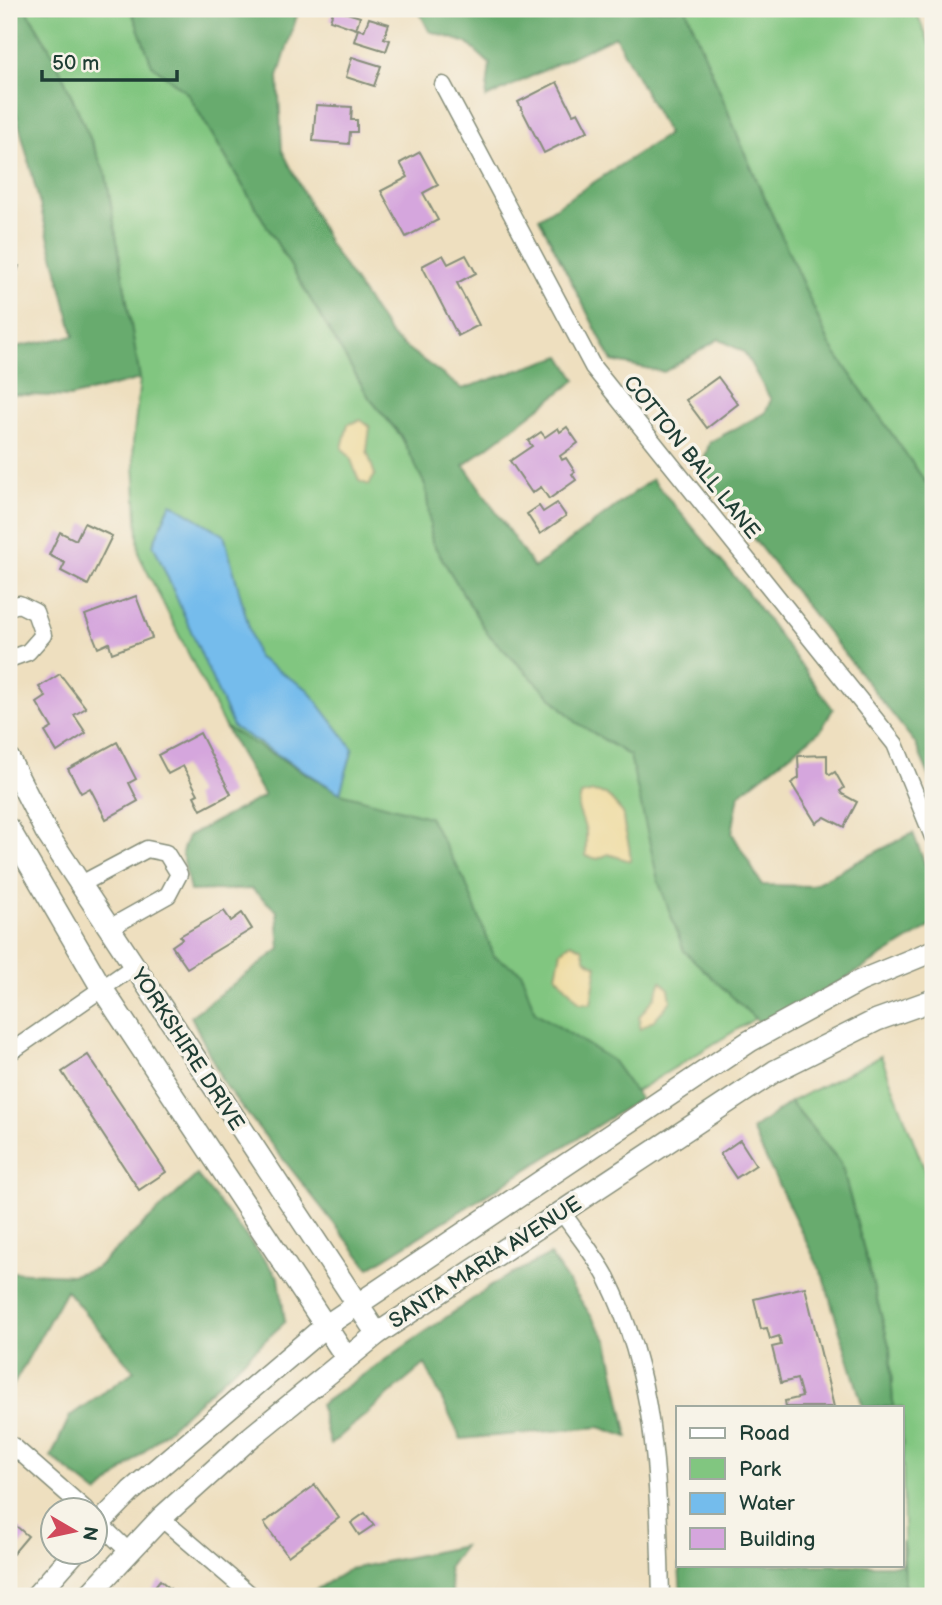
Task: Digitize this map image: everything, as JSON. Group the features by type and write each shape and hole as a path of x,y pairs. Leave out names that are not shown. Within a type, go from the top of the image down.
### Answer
{"street":[{"name":"COTTON BALL LANE","path":"443,85 593,367 895,744 933,837"},
{"path":"9,607 19,604 35,612 43,635 28,652 9,659"},
{"name":"YORKSHIRE DRIVE","path":"9,759 46,832 83,883 133,967 376,1334"},
{"name":"YORKSHIRE DRIVE","path":"9,829 101,987 346,1357"},
{"path":"83,883 147,849 166,853 179,874 168,895 111,927"},
{"name":"SANTA MARIA AVENUE","path":"108,1508 324,1327 597,1142 750,1041 860,981 933,951"},
{"path":"9,1053 133,967"},
{"name":"SANTA MARIA AVENUE","path":"88,1596 161,1518 376,1334 775,1070 877,1020 933,1000"},
{"path":"750,1041 775,1070"},
{"path":"597,1142 616,1175"},
{"path":"562,1212 606,1276 635,1341 657,1458 661,1596"},
{"path":"13,1446 68,1496"},
{"path":"161,1518 252,1596"},
{"path":"108,1533 128,1551"},
{"path":"36,1596 63,1566"}],"green space":[{"path":"9,9 26,9 55,58 106,175 140,379 70,397 9,394 9,348 74,336 13,101 9,102"},
{"path":"26,9 131,9 152,65 188,94 370,399 409,446 426,487 432,542 487,633 576,722 649,768 774,1007 610,1107 225,727 139,555 133,443 140,379 106,175 55,58"},
{"path":"131,9 299,9 278,77 282,150 330,245 392,337 462,389 561,356 576,380 464,465 534,568 652,479 745,589 833,709 821,730 739,794 732,833 762,885 811,886 913,833 933,885 933,925 765,1028 684,951 658,880 630,756 576,722 487,633 432,542 426,487 400,434 370,399 188,94 152,65"},
{"path":"418,9 686,9 746,156 830,345 933,493 933,784 915,743 700,471 710,442 765,413 771,400 744,352 719,339 664,372 612,361 539,218 668,134 615,36 486,98 490,64 467,43 429,31"},
{"path":"686,9 915,9 933,52 933,493 830,345 746,156"},
{"path":"225,727 340,793 429,817 465,881 494,956 521,972 535,1012 612,1060 640,1099 369,1268 224,1084 191,1016 280,949 277,911 252,889 190,891 182,852 188,836 264,796"},
{"path":"881,1056 933,1192 933,1596 905,1596 904,1406 893,1406 890,1349 841,1163 790,1102"},
{"path":"790,1102 841,1163 890,1349 893,1406 863,1406 823,1276 752,1130"},
{"path":"197,1175 279,1278 285,1322 98,1494 51,1457 70,1416 134,1371 66,1290 9,1393 9,1272 72,1275 96,1268"},
{"path":"550,1255 608,1341 628,1437 599,1427 461,1439 425,1364 330,1445 320,1405 500,1280"},
{"path":"464,1546 448,1568 453,1596 306,1596 350,1569"},
{"path":"679,1566 903,1566 905,1596 681,1596"}],"sand":[{"path":"361,420 370,427 367,451 375,475 369,485 359,481 350,457 342,448 348,424"},
{"path":"593,792 606,794 623,813 630,861 608,854 598,859 586,856 586,831 578,808 581,795"},
{"path":"571,943 582,948 586,960 597,966 591,1004 580,1003 556,975 561,951"},
{"path":"661,981 669,989 671,1001 654,1020 640,1029 639,1017 655,997"}],"water":[{"path":"171,503 224,535 257,657 307,689 353,749 340,793 233,727 153,544"}],"building":[{"path":"334,9 360,17 356,29 330,20"},
{"path":"369,18 389,24 384,38 390,40 386,51 354,41 358,29 364,31"},
{"path":"352,57 381,66 374,86 346,77"},
{"path":"557,82 573,114 578,112 588,131 544,153 518,102"},
{"path":"316,105 352,107 351,120 357,120 357,132 350,132 349,144 313,141"},
{"path":"420,152 438,185 423,193 438,220 406,237 381,191 408,177 400,163"},
{"path":"443,255 448,264 466,255 476,273 457,283 479,325 458,336 422,266"},
{"path":"9,262 19,266 9,295"},
{"path":"718,377 738,404 707,428 686,400"},
{"path":"567,427 578,443 560,456 562,460 566,458 575,472 572,474 576,480 549,499 541,487 532,493 510,461 532,446 528,441 541,432 545,437 558,428 560,432"},
{"path":"557,503 566,516 540,534 527,514 539,506 543,512"},
{"path":"84,523 112,536 88,585 61,571 65,563 49,555 60,532 76,540"},
{"path":"136,596 152,638 112,653 109,643 98,648 85,615"},
{"path":"60,674 86,708 74,715 86,733 57,752 45,732 52,728 37,703 46,697 39,687"},
{"path":"200,733 231,794 201,810 194,796 198,794 183,766 168,774 158,755"},
{"path":"117,742 136,779 129,783 138,801 106,819 90,788 81,793 68,769"},
{"path":"827,755 827,772 830,775 835,772 844,788 840,791 842,794 857,802 844,827 825,817 816,823 791,783 799,778 798,756"},
{"path":"224,911 231,921 242,913 252,929 187,968 172,946 182,939 180,936"},
{"path":"88,1055 166,1172 139,1190 62,1072"},
{"path":"740,1140 756,1165 736,1178 720,1154"},
{"path":"805,1287 834,1406 786,1406 785,1401 802,1397 797,1379 781,1383 772,1347 781,1345 779,1336 770,1339 767,1328 761,1329 754,1299"},
{"path":"315,1485 339,1518 288,1556 264,1523"},
{"path":"365,1513 374,1525 359,1535 351,1523"},
{"path":"9,1520 28,1536 13,1554 9,1551"},
{"path":"160,1580 179,1596 147,1596"}]}
